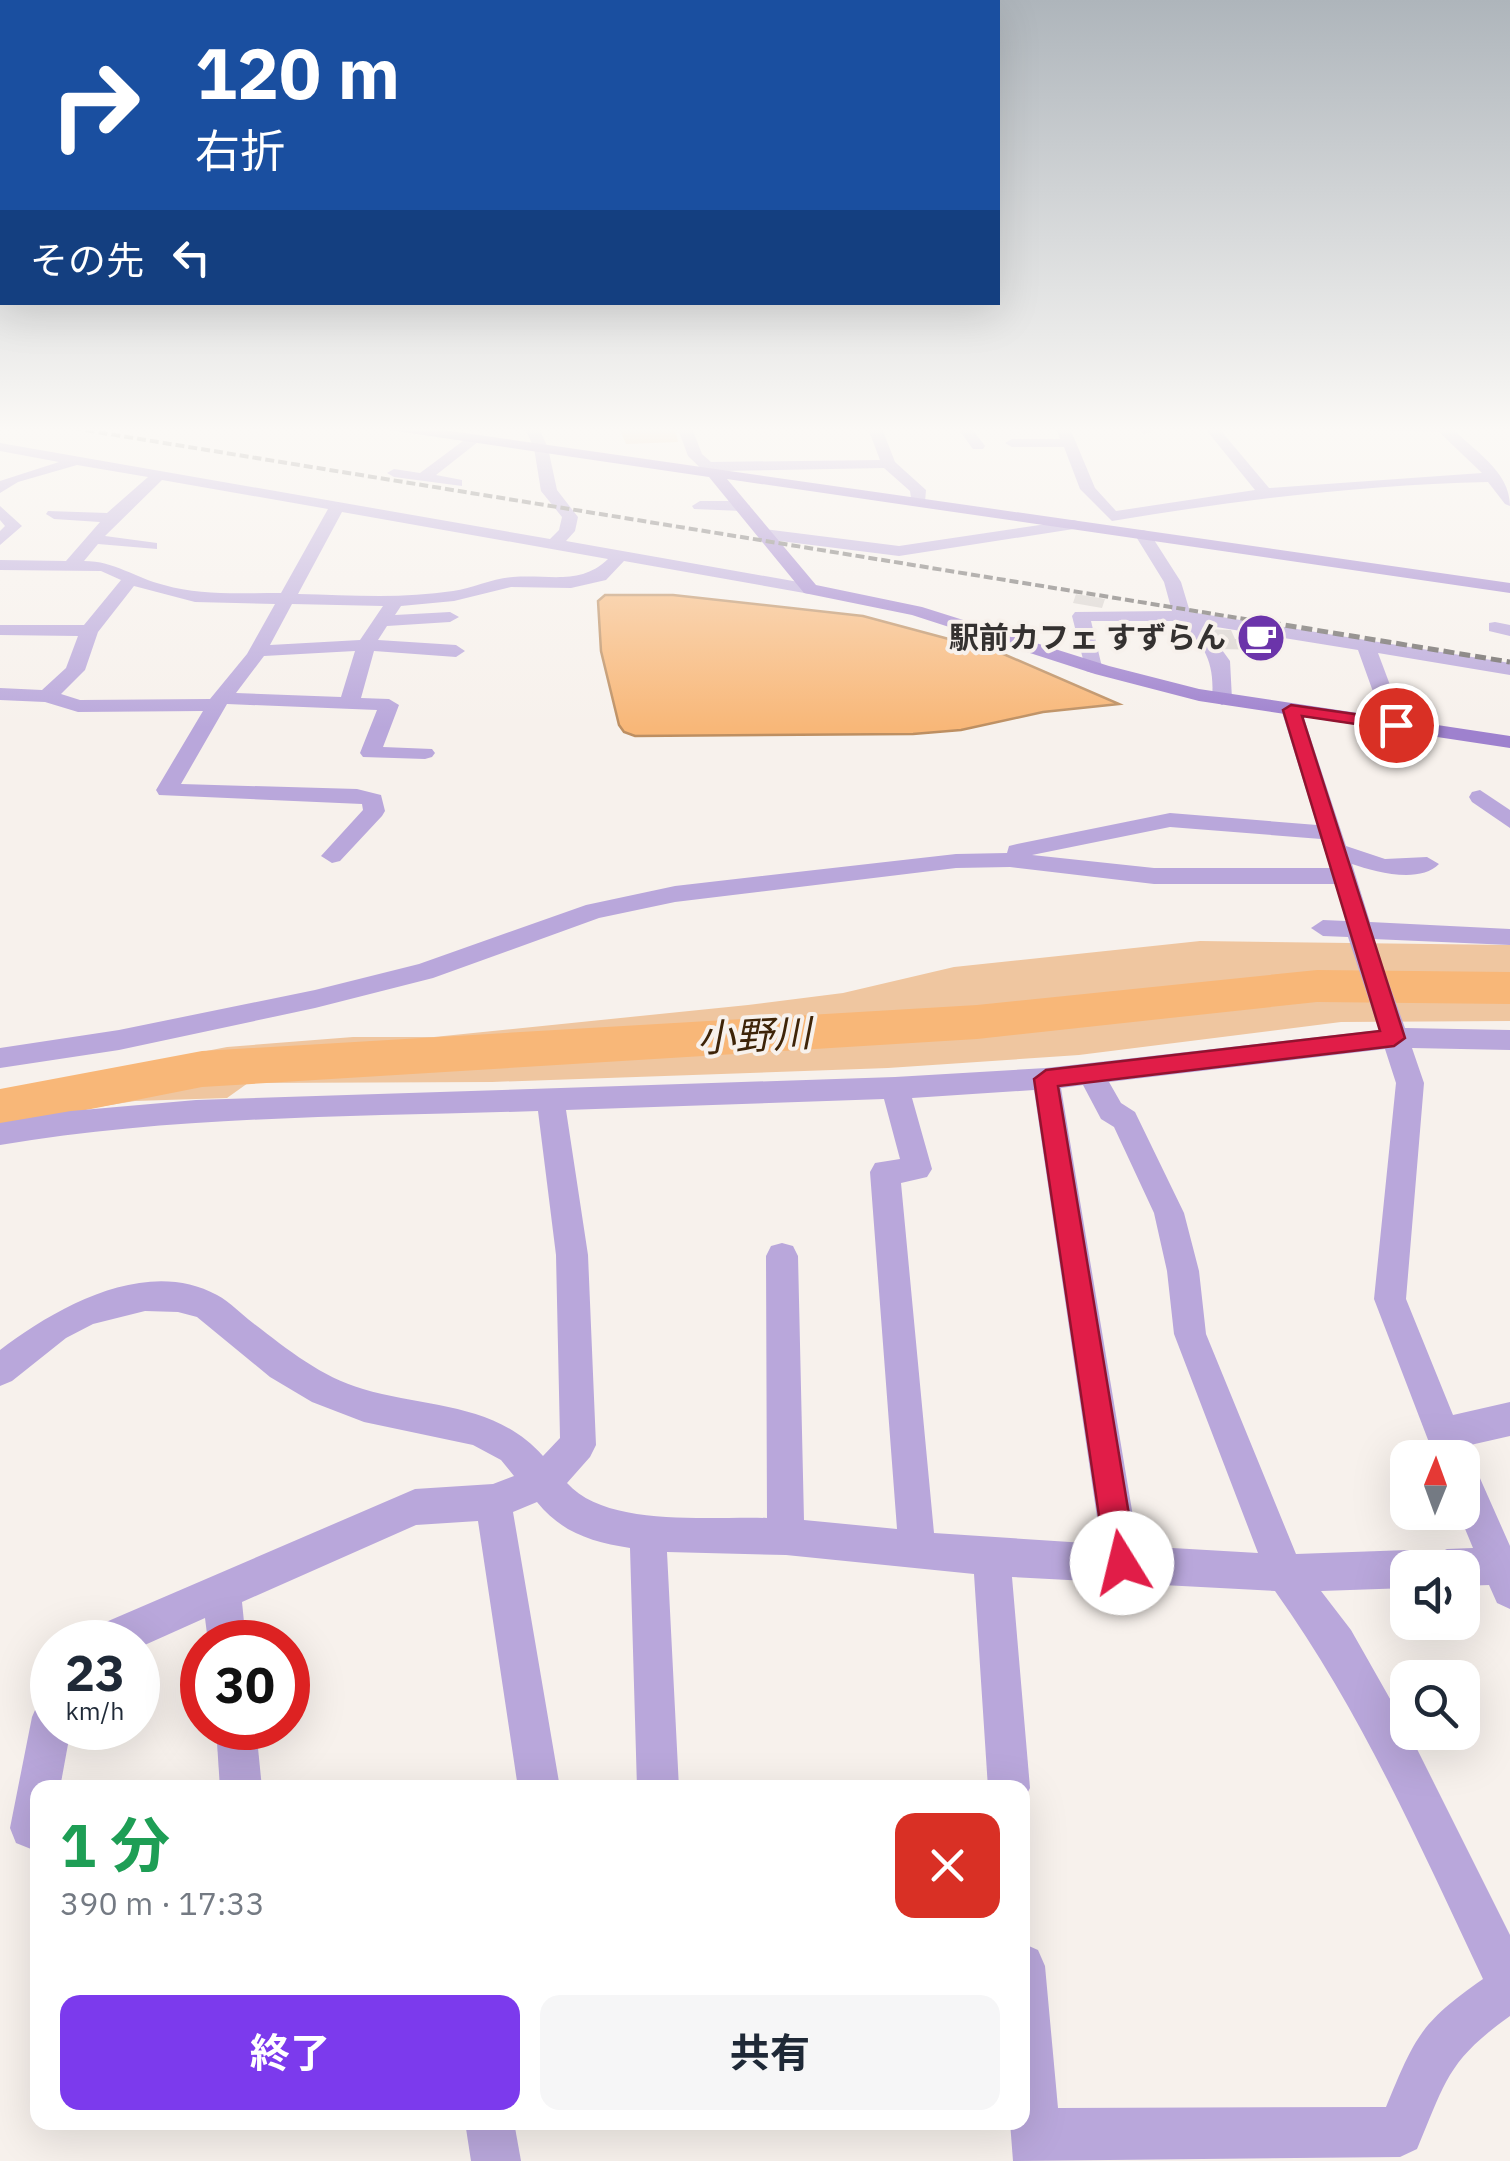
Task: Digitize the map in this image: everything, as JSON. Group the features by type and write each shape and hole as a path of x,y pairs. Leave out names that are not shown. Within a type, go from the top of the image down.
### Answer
{"main road":[{"path":"758,527 810,589 916,610 1093,667 1222,699 1510,742"},
{"path":"1120,527 1143,535 1510,588"}],"street":[{"path":"71,565 104,527"},
{"path":"126,543 146,527"},
{"path":"326,527 258,651 219,702 167,790 357,795 425,754"},
{"path":"451,527 810,589"},
{"path":"555,544 569,527"},
{"path":"764,534 832,546 899,550 1061,527"},
{"path":"1143,535 1161,556 1180,600 1182,616 1210,639 1226,669 1222,699"},
{"path":"94,539 151,546"},
{"path":"0,564 104,566 171,594 395,601 454,596 511,582 571,582 600,576 621,555"},
{"path":"48,696 75,670 89,631 132,578"},
{"path":"350,701 366,644 395,601"},
{"path":"1093,667 1081,616 1182,616 1510,669"},
{"path":"384,621 450,617"},
{"path":"0,630 89,631"},
{"path":"258,651 366,644 456,650"},
{"path":"1365,644 1396,725"},
{"path":"0,694 48,696 78,706 350,701 389,705 370,753 383,777 374,811 332,856"},
{"path":"1291,710 1359,933 1410,1082 1390,1300 1445,1440"},
{"path":"1221,795 1232,822"},
{"path":"1480,797 1510,822"},
{"path":"0,1058 206,1024 333,995 424,972 631,902 956,861 1170,820 1232,822 1331,842 1384,867 1427,864"},
{"path":"956,861 1010,860 1154,876 1342,876"},
{"path":"1322,928 1359,933 1510,938"},
{"path":"0,1134 71,1122 196,1110 895,1088 1046,1079 1392,1034 1510,1040"},
{"path":"1030,2069 1036,2147 1400,2132 1428,2060 1455,2027 1510,1986 1391,1742 1337,1644 1285,1573 1190,1334 1183,1271 1169,1213 1125,1120 1110,1111 1090,1072"},
{"path":"1046,1079 1122,1563"},
{"path":"895,1088 916,1169 884,1172 917,1548"},
{"path":"157,1620 415,1508 494,1502 544,1482 578,1445 572,1254 550,1098"},
{"path":"782,1256 786,1537"},
{"path":"0,1370 54,1328 87,1311 146,1297 178,1298 206,1305 282,1366 324,1391 364,1406 478,1428 513,1448 565,1508 594,1524 648,1533 786,1537 992,1557 1285,1573 1390,1570"},
{"path":"1461,1440 1510,1419"},
{"path":"494,1502 538,1780"},
{"path":"1480,1521 1505,1578"},
{"path":"648,1533 658,1780"},
{"path":"992,1557 1008,1780"},
{"path":"1480,1574 1505,1578"},
{"path":"222,1592 225,1620"},
{"path":"40,1780 46,1750"},
{"path":"238,1750 241,1780"},
{"path":"491,2130 496,2161"}],"shaded area":[{"path":"605,595 673,595 863,616 1001,653 1119,704 1043,712 961,730 913,734 635,736 619,725 601,651 598,601"},
{"path":"1200,941 1510,945 1510,1021 1341,1022 1079,1055 888,1068 492,1082 248,1083 227,1098 135,1101 0,1123 0,1091 227,1047 353,1037 434,1037 748,1005 843,993 954,967"}],"building":[{"path":"1076,594 1105,599 1102,608 1073,603"},
{"path":"1207,629 1231,630 1235,639 1254,639 1251,633 1266,633 1275,650 1215,649"}],"waterway":[{"name":"小野川","path":"0,1108 202,1069 977,1022 1317,986 1510,988"}],"railway":[{"path":"679,527 1269,623"},
{"path":"1254,620 1510,662"}],"place":[{"name":"駅前カフェ すずらん","path":"1261,638"}],"route":[{"path":"1122,1563 1046,1079 1394,1038 1291,710 1396,725"}]}
